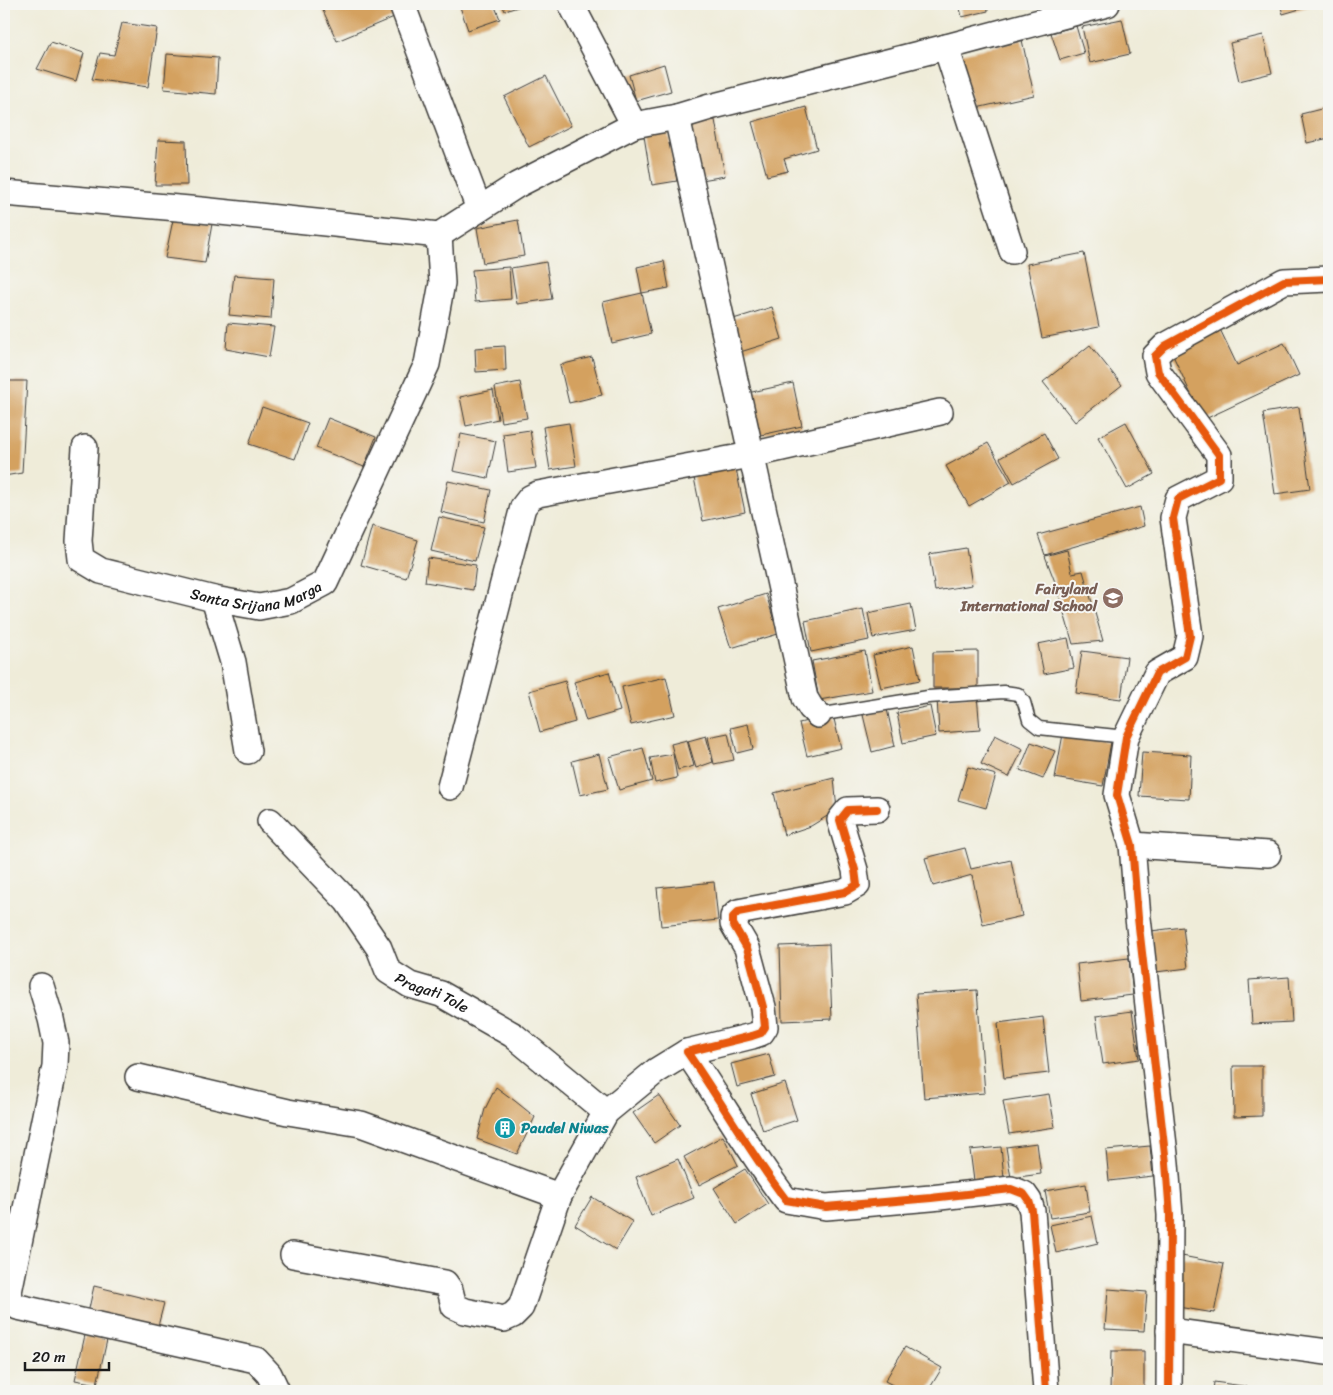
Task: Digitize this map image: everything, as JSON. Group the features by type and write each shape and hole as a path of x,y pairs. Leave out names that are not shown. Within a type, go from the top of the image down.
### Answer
{"street":[{"path":"402,4 480,210"},
{"path":"571,4 634,125"},
{"path":"4,193 191,209 439,235 517,185 634,125 677,117 1107,4"},
{"path":"946,47 1012,251"},
{"path":"677,117 806,698 811,708 818,715"},
{"name":"Santa Srijana Marga","path":"85,448 79,541 81,559 101,571 214,599 259,606 291,601 325,583 427,364 442,283 439,235"},
{"path":"1169,1391 1169,1198 1138,918 1132,845 1117,795 1126,737 1157,673 1185,657 1190,636 1173,518 1178,499 1219,478 1219,455 1158,372 1155,356 1164,346 1284,281 1329,279"},
{"path":"450,787 523,507 530,498 538,494 751,455 940,412"},
{"path":"214,599 233,662 248,751"},
{"path":"293,1255 445,1283 450,1290 454,1306 465,1311 504,1319 513,1315 521,1307 559,1196 606,1112 656,1071 686,1052 761,1033 765,1027 763,1007 747,948 733,924 733,917 738,912 845,892 857,885 855,870 840,820 848,810 877,809"},
{"name":"Pragati Tole","path":"270,821 347,901 379,948 388,971 410,985 441,994 513,1035 606,1112"},
{"path":"1132,845 1268,854"},
{"path":"41,986 56,1043 55,1066 10,1292 11,1302 18,1306 256,1360 269,1374 277,1391"},
{"path":"686,1052 711,1086 766,1173 786,1200 826,1207 1011,1189 1024,1194 1032,1211 1046,1391"},
{"path":"138,1078 288,1112 361,1124 559,1196"},
{"path":"1169,1331 1327,1352"}],"lane":[{"path":"818,715 928,697 1004,692 1018,694 1024,702 1029,720 1039,728 1126,737"}],"building":[{"path":"320,4 388,4 394,17 337,41"},
{"path":"459,4 494,4 500,19 468,30"},
{"path":"502,4 527,4 505,11"},
{"path":"959,4 987,4 988,11 962,17"},
{"path":"1280,4 1317,4 1283,14"},
{"path":"1122,19 1130,54 1090,63 1082,27"},
{"path":"122,23 157,28 148,87 92,79 100,53 114,55"},
{"path":"1076,26 1084,53 1060,60 1051,33"},
{"path":"1263,35 1272,73 1239,81 1230,43"},
{"path":"1022,40 1034,95 972,109 960,54"},
{"path":"51,42 84,53 76,81 37,69"},
{"path":"167,54 218,58 216,94 164,89"},
{"path":"664,64 671,91 636,101 629,75"},
{"path":"546,76 571,126 529,147 504,97"},
{"path":"806,107 817,149 784,159 788,171 767,176 752,122"},
{"path":"1329,107 1329,138 1307,143 1301,114"},
{"path":"715,120 725,176 696,181 687,125"},
{"path":"667,126 677,181 652,185 643,130"},
{"path":"158,140 186,141 187,185 155,185"},
{"path":"173,220 212,224 205,263 165,258"},
{"path":"518,220 524,256 483,263 477,228"},
{"path":"1084,253 1099,327 1042,338 1027,264"},
{"path":"664,261 669,288 642,293 637,267"},
{"path":"546,262 552,299 517,304 511,268"},
{"path":"509,267 511,299 475,302 472,270"},
{"path":"234,275 274,278 271,319 229,315"},
{"path":"642,293 651,334 612,343 603,302"},
{"path":"772,307 782,339 737,353 727,321"},
{"path":"228,323 274,327 269,357 226,349"},
{"path":"1218,325 1237,365 1284,343 1299,375 1203,420 1169,347"},
{"path":"1090,345 1122,385 1075,422 1043,382"},
{"path":"505,346 506,370 476,372 475,348"},
{"path":"592,357 602,395 569,403 560,365"},
{"path":"4,381 27,381 22,473 4,476"},
{"path":"520,382 527,418 501,422 495,387"},
{"path":"793,383 802,426 752,437 743,394"},
{"path":"493,390 498,419 466,426 460,397"},
{"path":"262,407 308,423 295,459 249,444"},
{"path":"1299,407 1310,489 1275,494 1263,413"},
{"path":"328,418 376,437 364,467 316,448"},
{"path":"1126,422 1154,474 1127,489 1098,437"},
{"path":"569,423 576,466 550,470 543,427"},
{"path":"530,430 536,468 508,472 503,434"},
{"path":"1044,433 1058,459 1014,483 1000,458"},
{"path":"461,434 496,441 488,478 453,471"},
{"path":"988,443 1011,482 969,506 946,466"},
{"path":"735,464 745,512 703,521 693,473"},
{"path":"448,481 491,490 484,522 441,512"},
{"path":"1140,507 1144,526 1045,555 1038,535"},
{"path":"439,517 484,527 475,561 431,551"},
{"path":"372,526 418,540 406,578 361,565"},
{"path":"966,548 972,585 935,591 929,554"},
{"path":"1067,550 1072,573 1083,571 1103,641 1073,644 1055,582 1045,556"},
{"path":"428,558 476,565 473,590 425,582"},
{"path":"766,594 778,634 731,648 718,609"},
{"path":"911,604 916,630 873,638 868,613"},
{"path":"863,609 869,640 811,652 805,621"},
{"path":"1068,638 1074,668 1044,674 1038,644"},
{"path":"913,646 920,680 881,688 873,655"},
{"path":"865,651 872,691 819,700 812,661"},
{"path":"978,651 978,688 933,688 933,652"},
{"path":"1082,651 1127,657 1121,699 1076,693"},
{"path":"609,672 620,711 586,721 574,682"},
{"path":"666,677 675,715 631,725 622,687"},
{"path":"565,681 575,722 540,732 529,691"},
{"path":"977,695 980,730 939,733 937,698"},
{"path":"930,706 936,736 903,743 897,713"},
{"path":"887,709 895,746 872,752 863,715"},
{"path":"833,715 841,748 807,756 799,723"},
{"path":"748,724 753,749 737,753 731,728"},
{"path":"728,733 734,760 714,764 708,737"},
{"path":"1063,734 1111,742 1103,786 1055,778"},
{"path":"995,735 1023,749 1009,777 981,764"},
{"path":"706,736 713,762 696,768 688,741"},
{"path":"687,740 694,766 678,770 671,744"},
{"path":"1031,742 1055,751 1043,779 1020,770"},
{"path":"643,748 652,781 619,790 609,757"},
{"path":"1142,752 1191,755 1189,799 1139,796"},
{"path":"599,754 608,789 580,795 572,761"},
{"path":"673,754 677,778 655,783 650,758"},
{"path":"968,767 996,775 986,808 958,800"},
{"path":"834,778 837,810 811,826 784,835 774,793"},
{"path":"965,848 971,869 1011,860 1022,916 983,925 972,875 933,886 925,858"},
{"path":"714,882 718,920 661,926 657,888"},
{"path":"1183,927 1188,968 1156,972 1151,931"},
{"path":"829,944 832,1019 782,1021 780,946"},
{"path":"1129,958 1133,995 1081,1001 1077,964"},
{"path":"1289,977 1292,1022 1252,1024 1249,980"},
{"path":"977,990 985,1093 924,1098 916,994"},
{"path":"1132,1011 1139,1059 1103,1064 1096,1016"},
{"path":"1043,1017 1049,1073 1004,1078 998,1023"},
{"path":"769,1054 775,1077 737,1087 731,1064"},
{"path":"1233,1066 1262,1066 1262,1116 1234,1117"},
{"path":"785,1083 797,1120 763,1131 751,1094"},
{"name":"Paudel Niwas","path":"496,1087 535,1117 517,1154 477,1139 485,1109"},
{"path":"1049,1094 1055,1127 1009,1134 1003,1101"},
{"path":"659,1095 680,1125 654,1143 633,1113"},
{"path":"723,1136 738,1165 699,1185 684,1157"},
{"path":"1037,1143 1041,1174 1011,1178 1006,1147"},
{"path":"1150,1146 1153,1176 1109,1181 1106,1150"},
{"path":"1001,1147 1004,1178 974,1181 970,1150"},
{"path":"678,1159 694,1198 651,1216 636,1177"},
{"path":"745,1169 768,1204 737,1224 714,1188"},
{"path":"1086,1184 1090,1212 1050,1218 1045,1191"},
{"path":"592,1197 633,1222 616,1250 575,1225"},
{"path":"1092,1216 1098,1243 1056,1253 1050,1225"},
{"path":"1182,1256 1224,1264 1214,1313 1172,1306"},
{"path":"94,1286 164,1303 157,1330 88,1313"},
{"path":"1108,1289 1147,1292 1144,1331 1105,1329"},
{"path":"85,1335 107,1340 97,1384 75,1380"},
{"path":"905,1347 942,1368 928,1391 904,1391 885,1381"},
{"path":"1111,1351 1144,1351 1144,1391 1110,1391"},
{"path":"1214,1382 1257,1388 1257,1391 1213,1391"}],"cycle path":[{"path":"1169,1391 1170,1215 1166,1163 1138,918 1132,845 1117,795 1126,737 1157,673 1185,657 1190,636 1173,518 1178,499 1219,478 1219,455 1158,372 1155,356 1165,346 1284,281 1329,279"},
{"path":"877,809 848,810 840,820 855,870 857,885 845,892 738,912 733,917 733,924 747,948 763,1007 765,1027 761,1033 752,1036 687,1052 760,1164 786,1200 826,1207 1011,1189 1024,1194 1029,1201 1032,1211 1046,1391"}],"place":[{"name":"Fairyland International School","path":"1113,598"},
{"name":"Paudel Niwas","path":"505,1128"}]}
